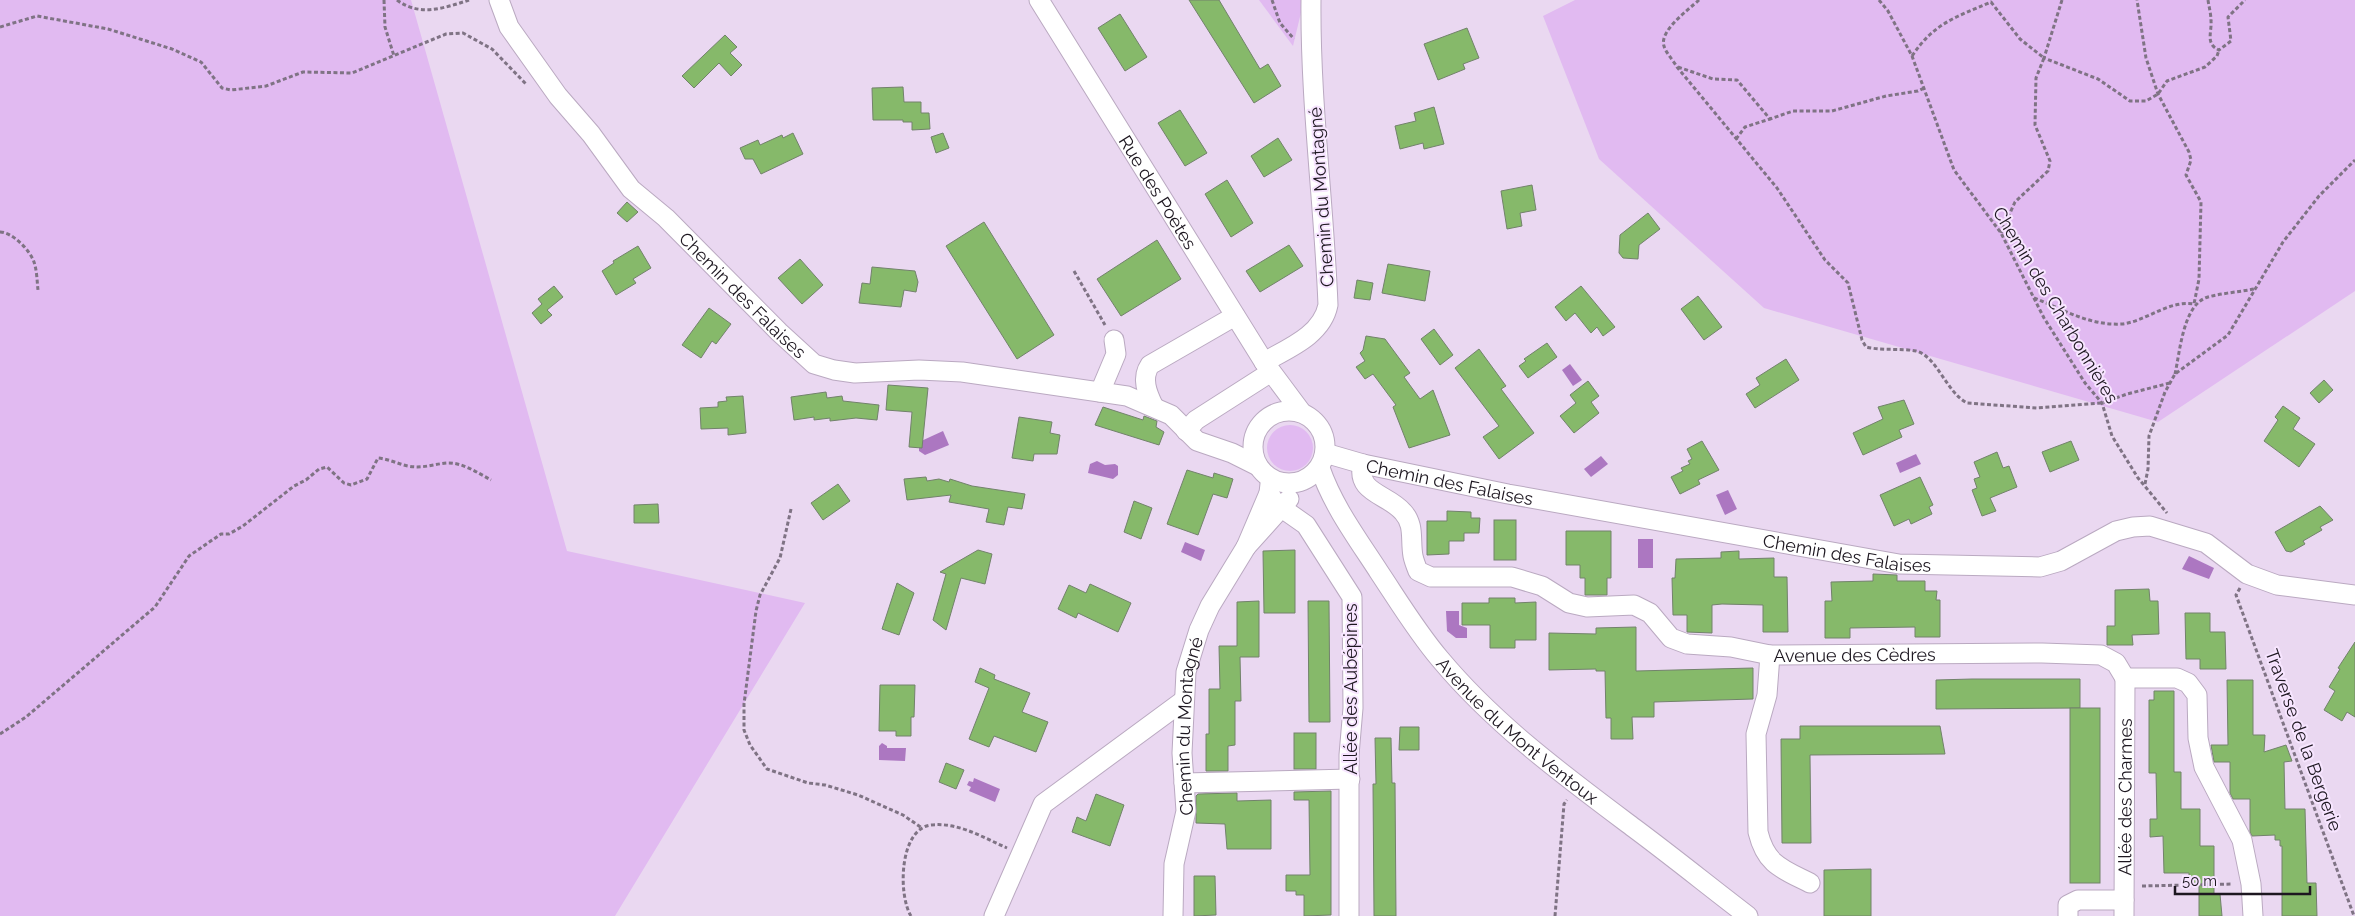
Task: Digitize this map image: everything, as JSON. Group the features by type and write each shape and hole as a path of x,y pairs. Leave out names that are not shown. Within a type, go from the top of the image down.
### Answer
{"street":[{"name":"Chemin des Falaises","path":"498,0 509,27 558,96 591,134 631,189 666,218 779,332 814,364 834,370 855,373 919,370 962,372 1127,396 1171,415 1197,441 1232,453 1266,479"},
{"name":"Rue des Poètes","path":"1039,0 1271,373 1302,413"},
{"name":"Chemin du Montagné","path":"1186,431 1196,420 1271,373 1292,346 1318,328 1326,318 1328,305 1324,217 1310,52 1311,0"},
{"path":"1154,407 1146,386 1145,373 1150,365 1235,316"},
{"path":"1100,392 1116,354 1114,340"},
{"name":"Rue des Poètes","path":"1271,373 1282,412"},
{"path":"1282,412 1302,413 1318,424 1323,433 1313,471 1284,483 1266,479 1254,455 1253,443 1260,426 1266,420 1282,412"},
{"path":"1232,453 1253,443"},
{"name":"Chemin des Falaises","path":"1313,471 1362,464 1508,494 1899,564 2040,567 2061,561 2116,531 2150,526 2206,543 2247,574 2276,585 2355,595"},
{"name":"Avenue des Cèdres","path":"1362,464 1361,479 1370,490 1388,499 1403,512 1412,527 1413,556 1418,571 1431,577 1512,578 1542,586 1569,603 1587,607 1634,606 1650,613 1671,638 1687,644 1731,647 1770,655 2042,653 2100,655 2116,663 2125,678"},
{"name":"Chemin du Montagné","path":"1173,916 1174,864 1186,811 1183,701 1186,672 1199,630 1210,606 1246,547 1313,471"},
{"name":"Avenue du Mont Ventoux","path":"1313,471 1414,625 1440,659 1495,716 1578,786 1695,873 1742,914"},
{"name":"Chemin du Montagné","path":"1246,547 1266,479"},
{"name":"Allée des Aubépines","path":"1266,479 1276,504 1306,525 1352,598 1353,708 1349,755 1349,916"},
{"path":"1770,655 1767,695 1756,734 1758,832 1762,846 1777,867 1810,883"},
{"path":"2125,678 2177,678 2188,683 2197,695 2198,738 2204,767 2242,840 2251,884 2253,916"},
{"name":"Allée des Charmes","path":"2124,901 2125,678"},
{"path":"994,916 1043,804 1183,701"},
{"path":"1184,783 1350,780"},
{"path":"2068,916 2068,905 2078,900 2124,901"}],"path":[{"path":"384,0 385,27 394,56"},
{"path":"397,0 415,9 425,10 441,9 469,0"},
{"path":"1272,0 1280,23 1290,36 1310,52"},
{"path":"1699,0 1666,31 1663,39 1664,46 1677,67 1777,188 1825,260 1848,283 1862,340 1866,347 1882,351 1916,351 1924,354 1936,366 1948,387 1959,399 1967,403 2037,408 2102,403 2127,394 2170,383"},
{"name":"Chemin des Charbonnières","path":"1879,0 1888,11 1912,56 1954,170 2001,233 2044,318 2085,383 2102,403 2112,436 2145,484 2184,535"},
{"path":"2001,233 2015,202 2048,171 2050,161 2035,125 2036,78 2062,0"},
{"path":"2137,0 2146,58 2158,94 2189,152 2191,160 2186,174 2200,202 2199,279 2194,304 2188,314 2175,374 2149,436 2148,469 2145,484"},
{"path":"2208,0 2212,23 2209,38 2212,45 2219,50"},
{"path":"1912,56 1921,42 1945,21 1991,1 2020,39 2044,58 2098,79 2130,101 2146,101 2158,94 2167,81 2205,67 2217,56 2219,50 2231,41 2228,17 2245,0"},
{"path":"0,27 37,16 108,28 172,49 201,62 222,88 231,90 266,86 303,72 352,73 446,34 463,33 492,49 529,87"},
{"path":"1677,67 1713,79 1737,80 1770,119"},
{"path":"1736,140 1745,127 1793,111 1832,111 1924,88"},
{"path":"2175,374 2228,335 2254,288 2283,242 2319,196 2355,160"},
{"path":"0,232 14,235 34,260 38,290"},
{"path":"1074,271 1114,340"},
{"path":"2034,297 2089,321 2122,324 2182,302 2194,304 2207,297 2254,288"},
{"path":"0,734 26,717 155,607 189,556 222,534 229,534 244,526 294,486 306,480 319,469 327,467 344,483 351,485 367,479 378,458 386,458 409,466 433,467 448,463 470,468 491,480"},
{"path":"791,509 780,558 760,595 756,611 744,704 744,730 750,745 767,769 808,783 825,785 858,795 903,816 922,828"},
{"name":"Traverse de la Bergerie","path":"2247,574 2236,595 2354,916"},
{"path":"1555,916 1564,804 1578,786"},
{"path":"911,916 907,909 904,893 903,861 916,833 922,828 929,825 953,825 1022,854"},
{"path":"2124,901 2251,884"}],"shaded area":[{"path":"0,0 411,0 567,551 805,603 615,916 0,916"},
{"path":"1259,0 1304,0 1293,46"},
{"path":"1575,0 2355,0 2355,291 2158,422 1764,308 1599,159 1543,16"},
{"path":"1570,364 1582,380 1573,386 1562,370"},
{"path":"1285,425 1295,425 1309,435 1313,448 1309,461 1303,467 1295,471 1285,471 1271,461 1267,453 1267,443 1277,429"},
{"path":"943,431 949,445 925,455 919,451 919,442"},
{"path":"1916,454 1921,464 1900,473 1896,463"},
{"path":"1601,456 1608,464 1591,477 1584,469"},
{"path":"1097,461 1105,465 1115,464 1118,466 1118,475 1113,479 1088,473 1090,464"},
{"path":"1728,490 1737,509 1725,515 1716,495"},
{"path":"1638,539 1653,539 1653,568 1638,568"},
{"path":"1185,542 1205,550 1201,561 1181,552"},
{"path":"2189,556 2214,568 2209,579 2182,569"},
{"path":"1446,611 1459,611 1459,625 1467,628 1467,638 1456,638 1447,631"},
{"path":"882,743 887,748 906,748 905,761 879,760 879,746"},
{"path":"974,778 1000,789 995,802 969,791 971,787 967,785 969,781 973,782"}],"building":[{"path":"1189,0 1219,0 1260,69 1268,64 1281,86 1254,103"},
{"path":"1120,14 1147,57 1125,71 1098,28"},
{"path":"1467,28 1479,58 1463,64 1465,69 1438,80 1424,44"},
{"path":"725,35 737,47 730,53 742,65 731,76 719,63 694,88 682,76"},
{"path":"903,87 904,102 921,102 921,113 929,113 930,129 912,130 912,122 903,122 903,120 873,120 872,88"},
{"path":"1434,107 1444,144 1424,149 1423,143 1400,149 1395,126 1416,121 1414,113"},
{"path":"1180,110 1207,153 1185,166 1158,123"},
{"path":"793,133 803,154 761,174 753,159 745,159 740,148 758,140 760,145 782,135 783,138"},
{"path":"943,133 949,148 936,153 931,137"},
{"path":"1278,138 1292,160 1264,177 1251,156"},
{"path":"1227,180 1253,223 1231,237 1205,194"},
{"path":"1532,185 1536,210 1520,213 1522,226 1507,229 1501,191"},
{"path":"627,202 638,212 627,222 617,213"},
{"path":"1648,213 1660,229 1639,245 1638,259 1623,258 1619,253 1620,235"},
{"path":"984,222 1054,335 1017,359 946,246"},
{"path":"1157,240 1181,279 1121,316 1097,279"},
{"path":"1289,245 1303,266 1260,292 1246,271"},
{"path":"638,246 651,268 633,279 636,283 616,295 602,271 614,263 613,261"},
{"path":"800,259 823,285 802,304 778,278"},
{"path":"1388,264 1430,271 1425,301 1382,293"},
{"path":"872,267 915,271 918,282 916,292 904,290 901,307 859,303 862,283 870,284"},
{"path":"1357,280 1373,283 1370,300 1354,298"},
{"path":"554,286 563,297 547,310 552,315 541,324 532,313 542,304 538,299"},
{"path":"1581,286 1615,327 1603,336 1597,327 1591,333 1575,313 1566,321 1555,307"},
{"path":"1698,296 1722,327 1704,340 1681,309"},
{"path":"709,308 731,324 716,344 712,341 701,358 682,345"},
{"path":"1434,329 1453,355 1440,365 1421,339"},
{"path":"1366,336 1385,339 1410,373 1404,377 1420,399 1433,390 1450,435 1409,448 1393,407 1396,405 1373,374 1365,379 1356,367 1365,361 1360,353 1363,350"},
{"path":"1547,343 1557,357 1528,378 1519,366 1526,361 1524,359"},
{"path":"1479,349 1506,386 1501,389 1534,433 1499,459 1483,437 1499,426 1455,368"},
{"path":"1786,359 1799,380 1755,408 1746,394 1760,385 1756,378"},
{"path":"2324,380 2333,390 2319,403 2310,393"},
{"path":"1588,381 1599,396 1591,402 1599,413 1574,433 1560,416 1576,403 1570,395"},
{"path":"888,385 928,388 922,448 909,447 912,412 886,410"},
{"path":"826,392 827,398 842,396 843,401 879,405 877,420 856,418 830,421 830,418 814,420 814,417 794,420 791,397"},
{"path":"743,396 746,433 728,435 728,428 701,429 700,408 718,407 718,402 727,401 726,397"},
{"path":"1904,400 1914,424 1899,430 1902,437 1863,455 1853,433 1883,419 1878,407"},
{"path":"2283,406 2300,418 2293,429 2315,444 2299,467 2264,441 2278,420 2275,417"},
{"path":"1103,407 1143,420 1144,416 1157,421 1156,427 1164,432 1159,445 1095,425"},
{"path":"1019,417 1052,422 1050,433 1060,435 1057,454 1034,454 1033,461 1012,458"},
{"path":"1702,441 1719,470 1698,480 1700,484 1680,494 1671,477 1683,471 1681,468 1690,464 1688,461 1692,459 1687,449"},
{"path":"2071,441 2079,460 2050,472 2042,452"},
{"path":"1997,452 2003,468 2009,466 2017,487 1990,498 1996,511 1982,516 1972,490 1977,488 1974,479 1980,477 1974,462"},
{"path":"1187,470 1213,478 1214,473 1233,479 1227,498 1213,494 1198,535 1167,524"},
{"path":"926,477 927,481 939,479 949,482 950,479 972,486 1025,494 1022,509 1008,507 1004,525 986,522 989,509 949,502 951,495 907,500 904,479"},
{"path":"1920,477 1933,505 1929,507 1932,514 1911,524 1909,519 1894,526 1880,495"},
{"path":"838,484 850,501 823,520 811,503"},
{"path":"1134,501 1152,508 1141,539 1124,532"},
{"path":"658,504 659,523 634,523 634,505"},
{"path":"2320,506 2333,520 2320,527 2322,530 2303,541 2305,544 2291,552 2286,551 2275,532"},
{"path":"1447,511 1471,512 1471,518 1480,518 1479,533 1464,533 1464,541 1449,541 1449,554 1427,555 1427,521 1447,521"},
{"path":"1494,520 1516,520 1516,560 1494,560"},
{"path":"1566,531 1611,531 1611,578 1607,578 1607,595 1585,595 1585,578 1580,578 1580,565 1566,565"},
{"path":"978,550 992,554 985,584 961,578 946,630 933,620 946,574 940,572"},
{"path":"1295,550 1295,613 1264,613 1263,551"},
{"path":"1739,551 1739,559 1774,558 1774,577 1787,577 1788,632 1763,632 1763,605 1722,604 1712,605 1712,633 1687,632 1687,615 1673,615 1672,578 1675,578 1676,559 1721,558 1721,552"},
{"path":"1873,574 1897,575 1897,581 1925,581 1925,591 1937,591 1936,600 1940,600 1940,637 1915,637 1915,627 1850,628 1850,638 1825,638 1825,601 1832,601 1831,582 1873,581"},
{"path":"897,583 914,593 899,635 882,629"},
{"path":"1090,584 1131,603 1118,632 1078,613 1076,618 1058,609 1069,585 1086,593"},
{"path":"2149,589 2150,601 2158,601 2159,634 2132,635 2133,645 2107,645 2107,626 2115,626 2115,590"},
{"path":"1489,598 1515,598 1515,603 1536,602 1536,640 1515,640 1515,648 1490,648 1490,625 1462,625 1462,603 1489,603"},
{"path":"1259,601 1259,657 1240,657 1241,701 1235,701 1235,745 1228,746 1228,771 1206,771 1206,734 1209,734 1209,689 1220,689 1219,646 1237,646 1237,602"},
{"path":"1308,601 1329,601 1330,722 1309,722"},
{"path":"2185,613 2210,613 2210,632 2225,632 2226,669 2200,669 2200,659 2186,659"},
{"path":"1636,627 1636,671 1753,668 1753,699 1654,702 1654,717 1632,717 1633,739 1611,739 1611,718 1606,718 1605,671 1596,671 1596,669 1549,670 1549,633 1596,634 1596,628"},
{"path":"2355,642 2355,717 2347,712 2342,721 2324,710 2335,691 2329,687 2340,669 2338,668"},
{"path":"980,668 995,675 994,679 1030,693 1022,712 1048,722 1036,752 994,736 989,747 969,739 989,688 975,682"},
{"path":"2080,679 2080,708 1936,709 1936,680"},
{"path":"2227,680 2253,680 2253,735 2265,735 2264,752 2286,745 2292,761 2284,762 2285,809 2305,809 2307,883 2316,883 2317,916 2282,916 2282,846 2280,846 2280,840 2275,840 2275,835 2252,836 2250,832 2250,799 2233,799 2230,793 2230,762 2214,762 2211,745 2228,745"},
{"path":"880,685 915,685 914,717 911,717 911,736 896,736 896,731 879,731"},
{"path":"2154,691 2174,691 2174,772 2181,772 2181,809 2200,809 2200,846 2214,846 2214,894 2220,894 2222,916 2199,916 2199,883 2189,883 2189,873 2164,873 2163,836 2150,837 2150,819 2157,819 2156,773 2149,773 2149,700 2154,700"},
{"path":"2070,708 2100,708 2100,883 2070,883"},
{"path":"1800,726 1940,726 1945,754 1810,755 1811,843 1782,843 1781,739 1800,739"},
{"path":"1400,727 1419,727 1419,750 1399,750"},
{"path":"1294,733 1316,733 1316,769 1294,769"},
{"path":"1375,738 1391,738 1392,783 1395,783 1396,916 1374,916 1373,784 1376,784"},
{"path":"946,763 964,770 956,789 939,782"},
{"path":"1331,791 1331,915 1304,916 1304,895 1296,895 1296,891 1286,891 1286,875 1310,875 1309,800 1294,800 1294,792"},
{"path":"1237,793 1237,801 1271,800 1271,849 1227,849 1225,824 1196,823 1196,796 1198,794"},
{"path":"1096,794 1124,805 1110,846 1072,832 1077,817 1086,821"},
{"path":"1871,869 1871,916 1824,916 1824,870"},
{"path":"1194,876 1215,876 1216,915 1194,916"}]}
